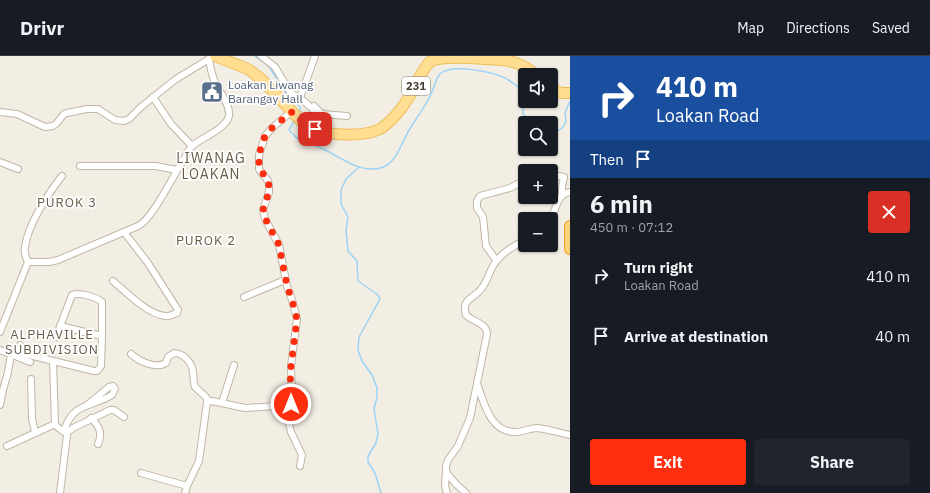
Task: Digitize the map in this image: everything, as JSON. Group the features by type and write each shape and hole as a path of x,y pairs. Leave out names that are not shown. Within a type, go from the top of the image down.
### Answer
{"highway":[{"path":"570,226 570,249"}],"main road":[{"path":"211,57 248,69 261,79 304,124"},
{"name":"231","path":"304,124 315,129 338,134 360,134 380,129 407,101 424,69 431,61 439,58 501,58 519,63 526,68"},
{"path":"558,92 561,93 570,92"}],"street":[{"path":"261,56 275,67 290,92 311,104 322,114 347,116"},
{"path":"303,100 315,56"},
{"path":"0,112 17,114 45,127 56,124 64,114 87,109 98,109 115,120 124,121 129,119 141,107 176,79 211,57 213,78 228,107 229,114 227,120 201,141 192,146 176,170 164,195 142,225 54,261 28,262"},
{"path":"153,97 171,124 192,146"},
{"path":"303,100 314,110 314,115 304,124"},
{"path":"293,112 272,128 265,136 259,154 259,165 268,181 269,186 269,192 264,205 264,214 268,226 279,245 285,280 297,319 290,374 292,399 289,424 291,432 302,455 300,466"},
{"path":"0,162 18,169"},
{"path":"80,166 156,166 176,170"},
{"path":"0,332 28,262 24,252 33,221 52,189 62,176"},
{"path":"554,212 562,195 564,177 558,176"},
{"path":"496,260 486,246 484,217 478,210 477,201 480,196 510,188 518,184"},
{"path":"562,195 570,192"},
{"path":"113,281 141,305 156,314 166,317 177,313 178,310 148,263 124,232"},
{"path":"447,493 445,486 447,462 458,446 470,418 487,338 487,331 483,326 466,315 465,306 483,286 496,260 518,244"},
{"path":"244,297 285,280"},
{"path":"20,345 19,352 21,354 97,371 101,366 102,302 98,299 78,294 74,294 70,297 56,337"},
{"path":"60,326 102,336"},
{"path":"0,350 30,362"},
{"path":"131,354 138,360 157,366 166,363 168,357 174,353 180,354 191,365 195,388 206,397 208,401 245,408 291,404"},
{"path":"0,406 11,354"},
{"path":"53,361 54,424 57,428 65,432"},
{"path":"222,403 234,365"},
{"path":"31,379 32,419 35,432"},
{"path":"477,384 487,413 500,428 511,432 535,428 570,435"},
{"path":"185,493 199,461 206,403 208,401"},
{"path":"60,493 67,439 65,432 69,418 72,414 87,405"},
{"path":"65,432 112,409 124,417"},
{"path":"91,418 101,432 98,444"},
{"path":"7,446 54,424"},
{"path":"141,473 187,486"},
{"path":"447,473 466,493"}],"waterway":[{"path":"255,56 268,65 286,93 300,107 300,113"},
{"path":"295,120 289,130 297,138 360,167 372,169 387,165 397,154 407,133 428,100 437,79 440,74 446,71 453,69 482,71 507,79 523,90 523,114 525,116"},
{"path":"558,131 563,127 566,121 565,113 570,101"},
{"path":"359,167 346,179 341,190 341,204 348,217 346,231 348,251 357,261 358,281 377,294 380,299 359,337 358,350 362,361 372,375 377,388 377,397 374,409 378,434 376,443 368,456 368,462 375,473 381,493"}],"place":[{"name":"Loakan Liwanag Barangay Hall","path":"212,92"}],"district":[{"name":"LIWANAG LOAKAN","path":"211,166"},
{"name":"PUROK 3","path":"67,202"},
{"name":"PUROK 2","path":"206,240"},
{"name":"ALPHAVILLE SUBDIVISION","path":"52,342"}],"route":[{"path":"291,404 290,374 297,319 287,286 279,245 268,226 263,210 269,192 268,181 260,169 259,154 265,136 272,128 292,112 301,121 315,129"}]}
